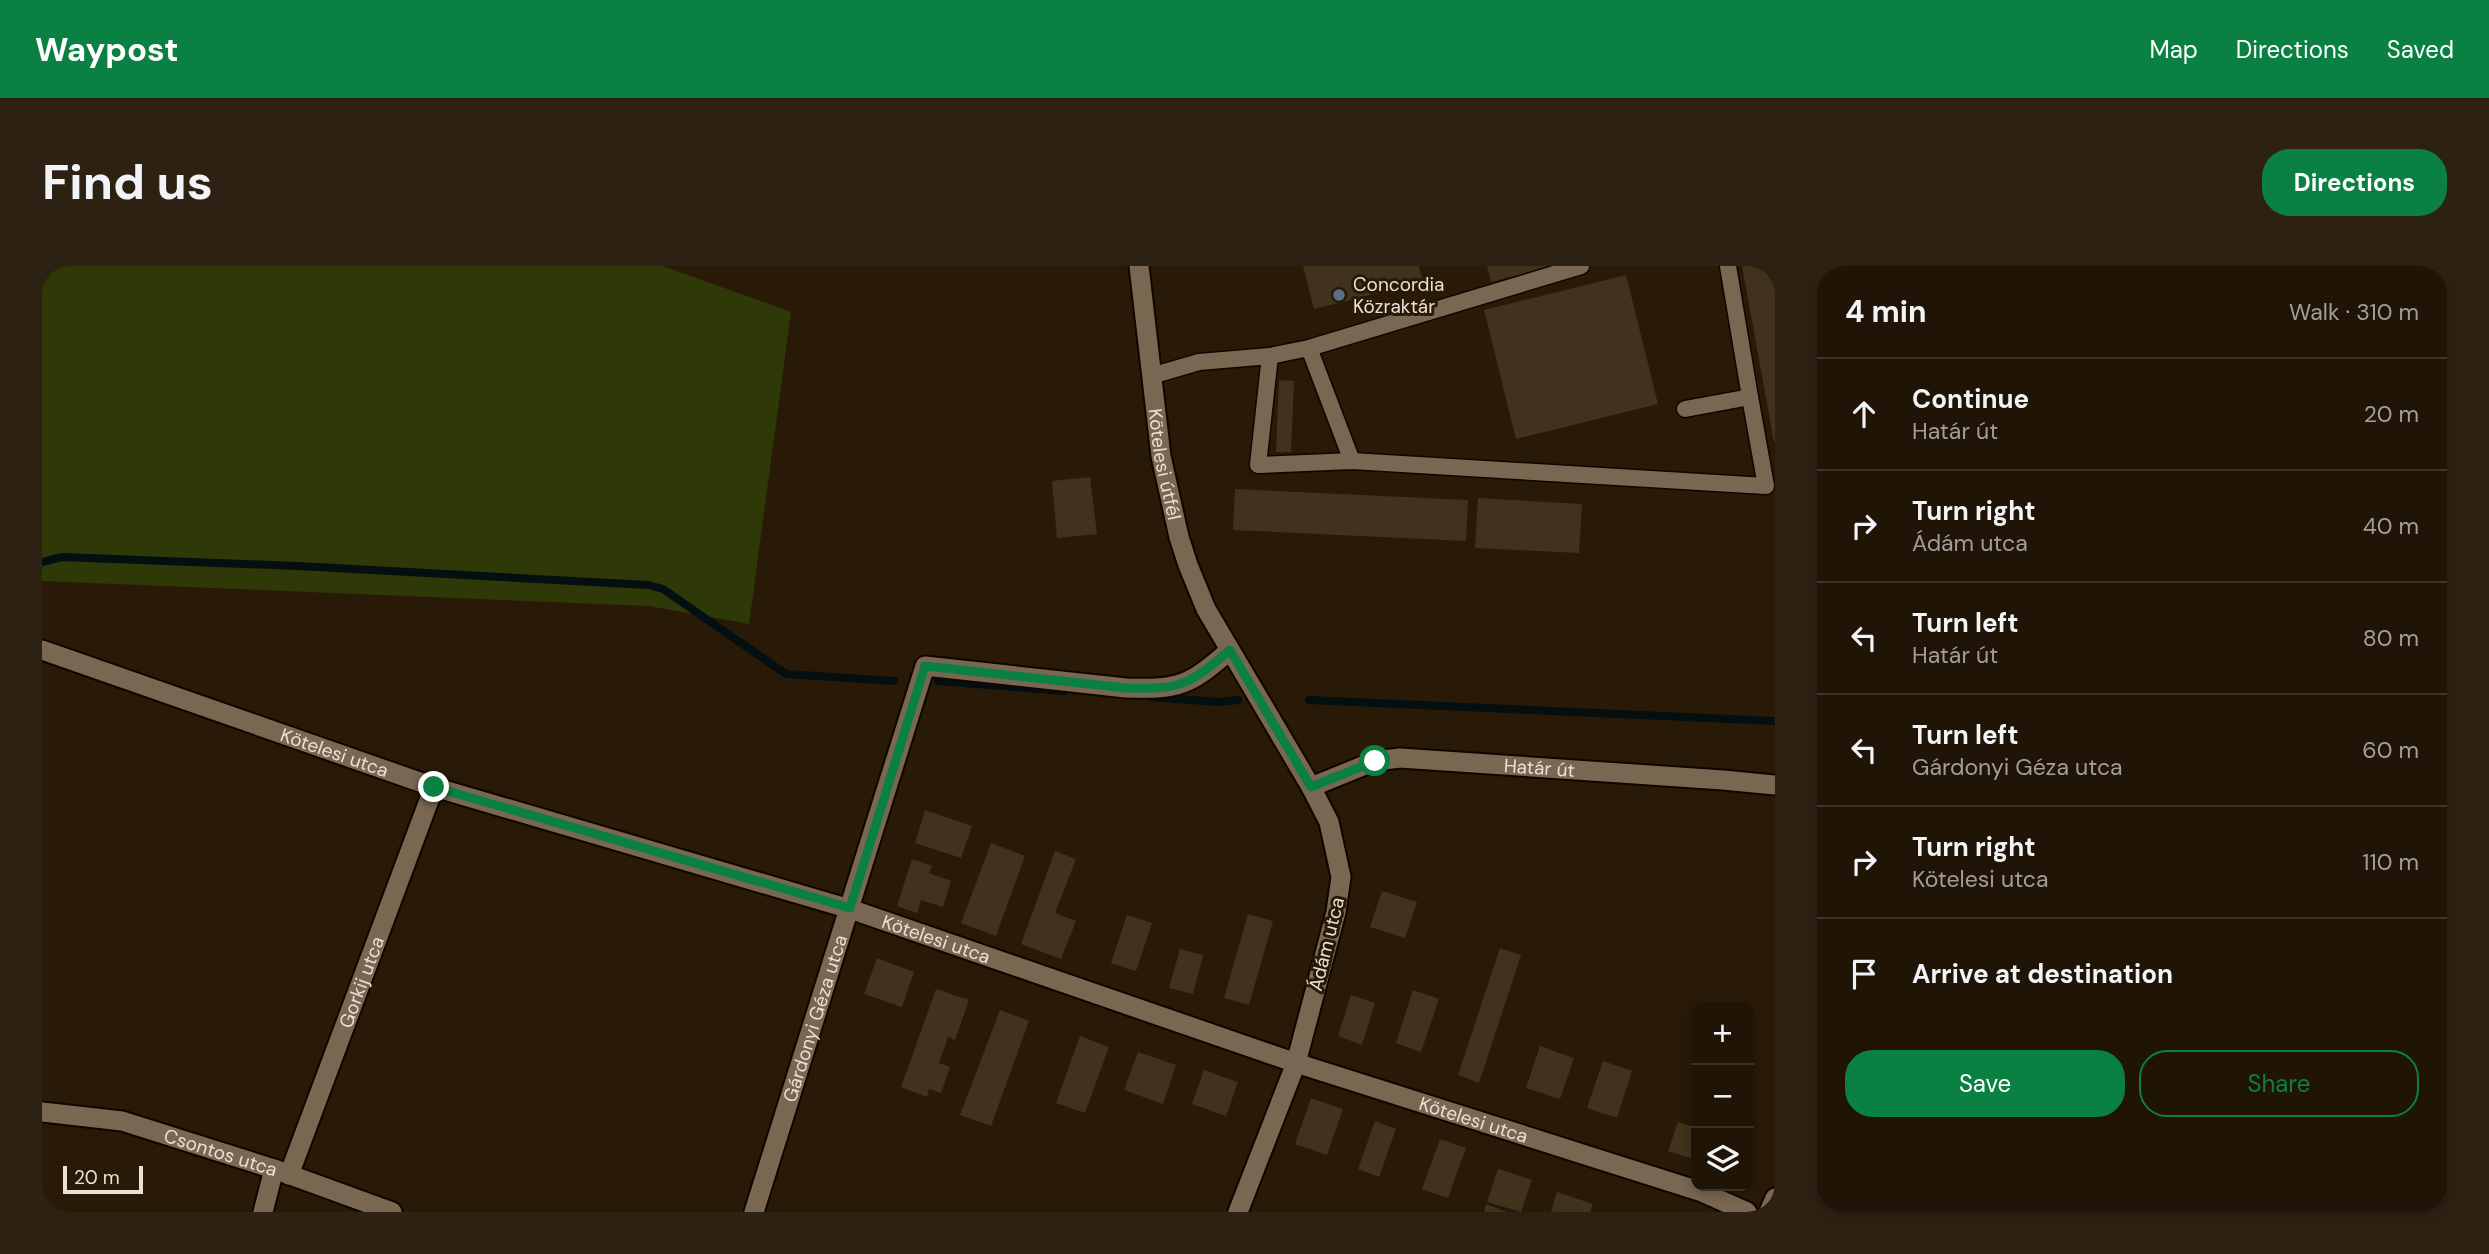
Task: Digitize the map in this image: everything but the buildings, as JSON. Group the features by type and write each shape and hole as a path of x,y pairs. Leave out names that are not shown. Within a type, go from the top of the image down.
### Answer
{"street":[{"name":"Kötelesi útfél","path":"1139,266 1161,456 1179,537 1206,609 1230,650"},
{"name":"Kötelesi utca","path":"42,650 434,787 850,908 1296,1063 1702,1192 1747,1212"},
{"name":"Gárdonyi Géza utca","path":"754,1212 925,666 1148,689 1176,687 1202,674 1230,650"},
{"name":"Ádám utca","path":"1230,650 1329,822 1341,877 1336,912 1296,1063 1238,1212"},
{"name":"Határ út","path":"1311,787 1375,761 1399,758 1775,785"},
{"name":"Gorkij utca","path":"263,1212 434,787"},
{"name":"Csontos utca","path":"42,1112 122,1121 281,1172 393,1212"},
{"path":"1769,1212 1775,1198"}],"lane":[{"path":"1270,356 1258,465 1352,461 1766,486 1728,266"},
{"path":"1151,376 1199,362 1270,356 1309,348 1570,268"},
{"path":"1309,348 1330,410 1352,461"},
{"path":"1685,409 1750,397"}],"green space":[{"path":"42,266 663,266 791,312 749,624 649,606 42,581"}],"waterway":[{"path":"42,562 62,557 298,566 648,585 663,589 786,674 894,681"},
{"path":"938,681 1064,691"},
{"path":"1150,697 1219,702 1238,700"},
{"path":"1309,700 1775,721"}],"place":[{"name":"Concordia Közraktár","path":"1339,295"}],"route":[{"path":"434,787 850,908 925,666 1148,689 1176,687 1202,674 1230,650 1311,787 1375,761"}]}
